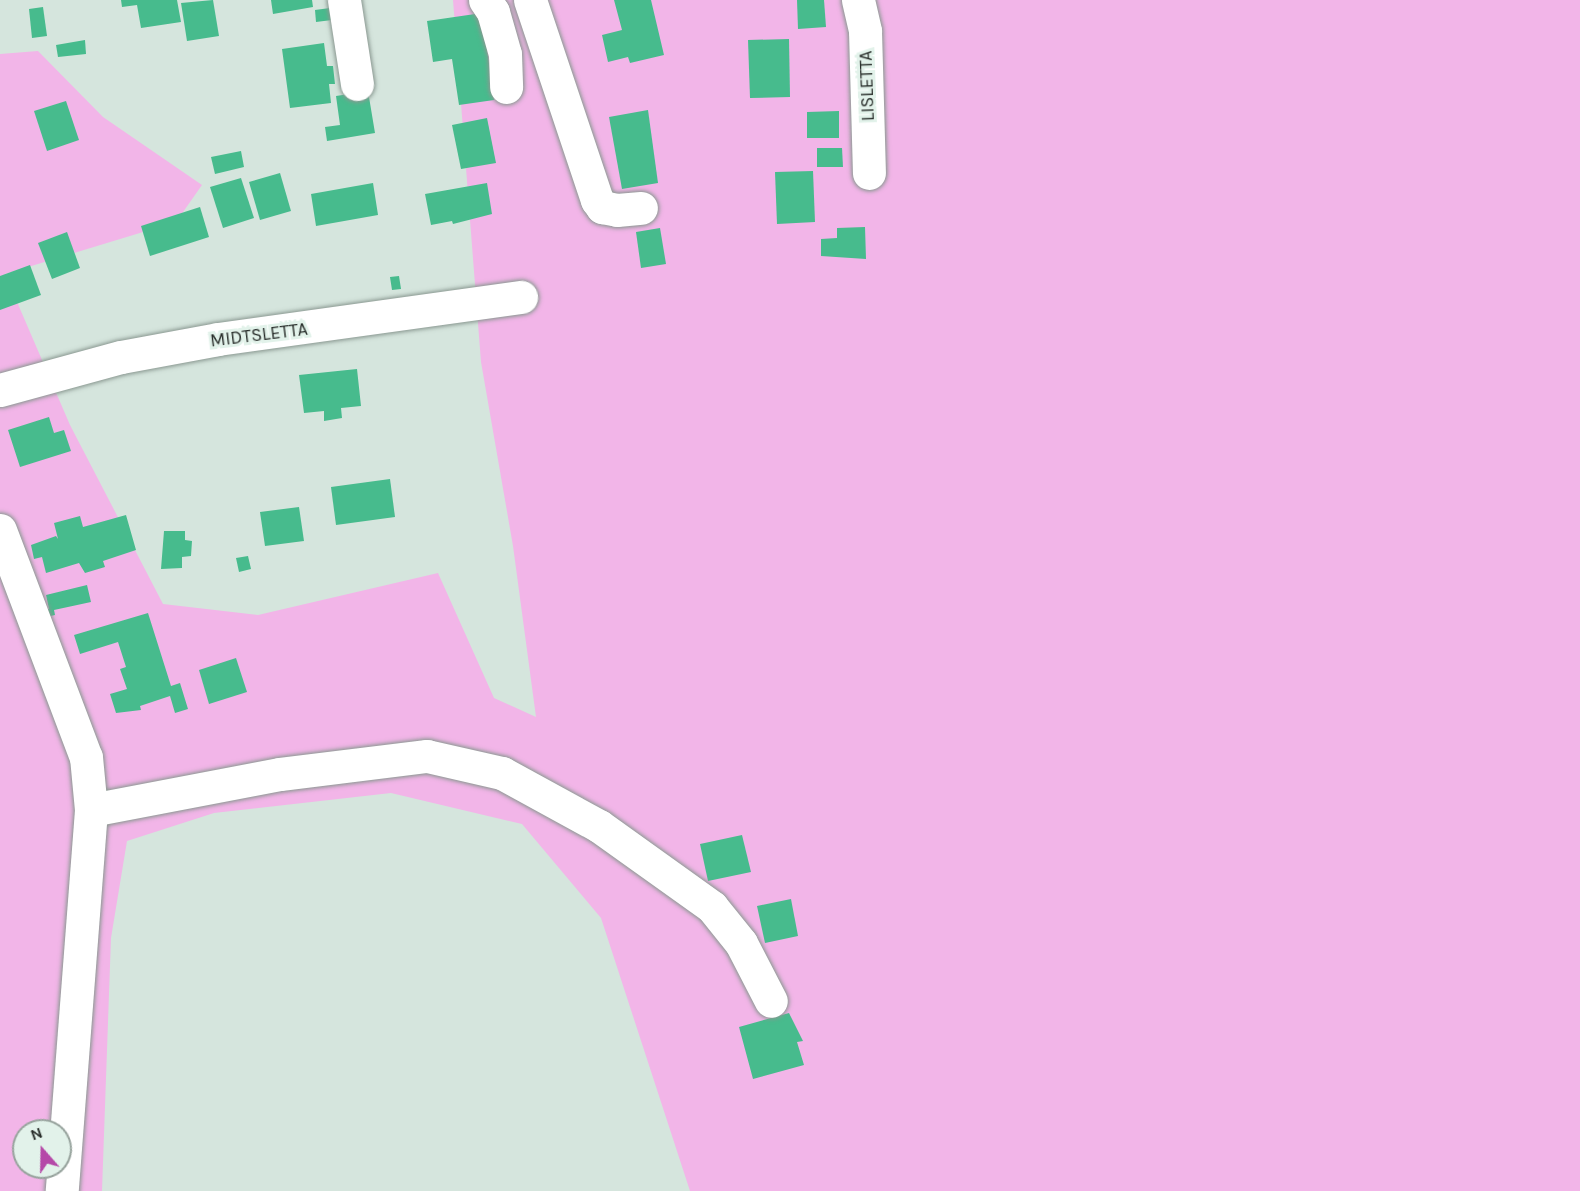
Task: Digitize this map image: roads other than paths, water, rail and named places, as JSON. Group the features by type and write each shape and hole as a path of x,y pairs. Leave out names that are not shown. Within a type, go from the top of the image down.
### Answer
{"lane":[{"path":"344,0 357,84"},
{"path":"485,0 493,12 505,54 506,87"},
{"path":"530,0 597,200 602,207 617,210 641,208"},
{"name":"LISLETTA","path":"858,0 865,31 869,173"},
{"name":"MIDTSLETTA","path":"0,390 121,357 207,341 521,297"},
{"path":"0,530 86,757 91,810 62,1191"},
{"path":"91,810 280,774 427,756 502,773 599,826 712,906 741,943 771,1001"}]}
